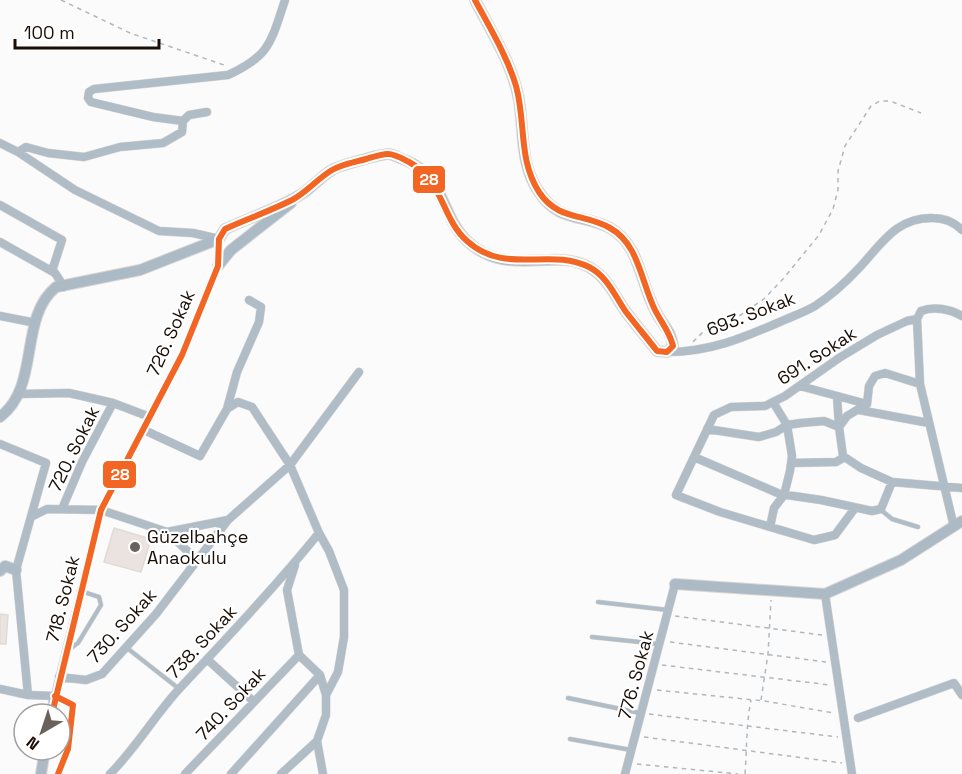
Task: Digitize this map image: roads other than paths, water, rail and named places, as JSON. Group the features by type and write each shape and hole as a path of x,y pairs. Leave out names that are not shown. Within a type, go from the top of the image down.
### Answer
{"street":[{"path":"183,121 153,117 92,102 88,98 89,92 94,89 228,75 255,60 264,52 272,38 285,0"},
{"path":"218,266 219,239 225,229 301,195 333,168 389,154 418,166 429,175 466,240 477,248 499,259 520,263 556,261 586,266 603,278 625,311 657,351 667,352 673,346 672,335 654,310 637,262 622,236 602,224 568,217 540,194 533,183 526,160 516,88 499,46 475,0"},
{"path":"18,152 26,147 84,158 120,147 164,143 182,132 183,121 189,115 207,112"},
{"path":"0,143 18,152 75,190 159,231 193,233 219,239"},
{"name":"726. Sokak","path":"101,510 182,354 218,266 231,250 301,195"},
{"path":"0,205 62,240 52,271"},
{"name":"693. Sokak","path":"667,352 691,352 728,343 814,307 842,286 881,241 898,227 918,218 939,218 956,224 962,230"},
{"path":"0,417 18,394 36,322 46,295 56,287 140,270 219,239"},
{"path":"0,242 56,273 64,286"},
{"path":"144,430 200,456 226,409 237,372 259,322 261,307 249,300"},
{"name":"691. Sokak","path":"707,429 714,416 731,407 765,406 773,402 877,335 907,321 917,319 921,311 928,308 945,310 962,316"},
{"path":"0,316 36,322"},
{"path":"675,584 825,594 901,560 958,524 944,486 920,384 917,319"},
{"name":"730. Sokak","path":"60,677 86,680 102,674 156,614 228,520 290,465 359,372"},
{"path":"839,427 848,416 867,404 869,386 875,376 885,373 920,384"},
{"path":"800,386 867,404"},
{"path":"18,394 69,393 113,403 150,417"},
{"path":"837,396 843,456 861,468 892,482 962,488"},
{"path":"226,409 238,402 252,407 290,465 344,590 342,649 338,672 326,695"},
{"path":"770,527 774,508 784,495 791,463 787,425 773,402"},
{"name":"720. Sokak","path":"62,509 82,462 113,403"},
{"path":"859,410 929,423"},
{"path":"839,427 824,421 787,425 776,432 759,437 707,429 676,495 720,512 814,540 836,535 855,508"},
{"path":"0,444 46,463 16,570 28,695"},
{"path":"791,463 836,462 843,456"},
{"path":"694,457 784,495 821,500 876,512 881,509 892,482"},
{"path":"31,517 47,509 101,510 167,532 196,559"},
{"name":"718. Sokak","path":"55,696 101,510"},
{"path":"167,532 228,520"},
{"name":"738. Sokak","path":"110,774 179,689 208,660 319,533"},
{"path":"281,774 317,741 326,716 326,695 320,675 298,655 287,590 296,561"},
{"path":"2,566 16,570"},
{"name":"776. Sokak","path":"625,774 675,584"},
{"path":"825,594 852,774"},
{"name":"740. Sokak","path":"185,774 298,655"},
{"path":"208,660 253,701"},
{"path":"231,774 320,675"},
{"path":"858,718 954,683 962,695"},
{"path":"0,689 28,695 55,696 54,702"},
{"path":"317,741 323,774"}],"lane":[{"path":"881,509 892,519 918,527"},
{"path":"66,651 74,648 78,643 102,603 97,595 81,591"},
{"path":"598,602 668,612"},
{"path":"592,637 660,642"},
{"path":"127,648 179,689"},
{"path":"55,696 73,705 70,744 58,774"},
{"path":"568,698 641,713"},
{"path":"570,739 631,750"}],"place":[{"name":"Güzelbahçe Anaokulu","path":"135,547"}]}
